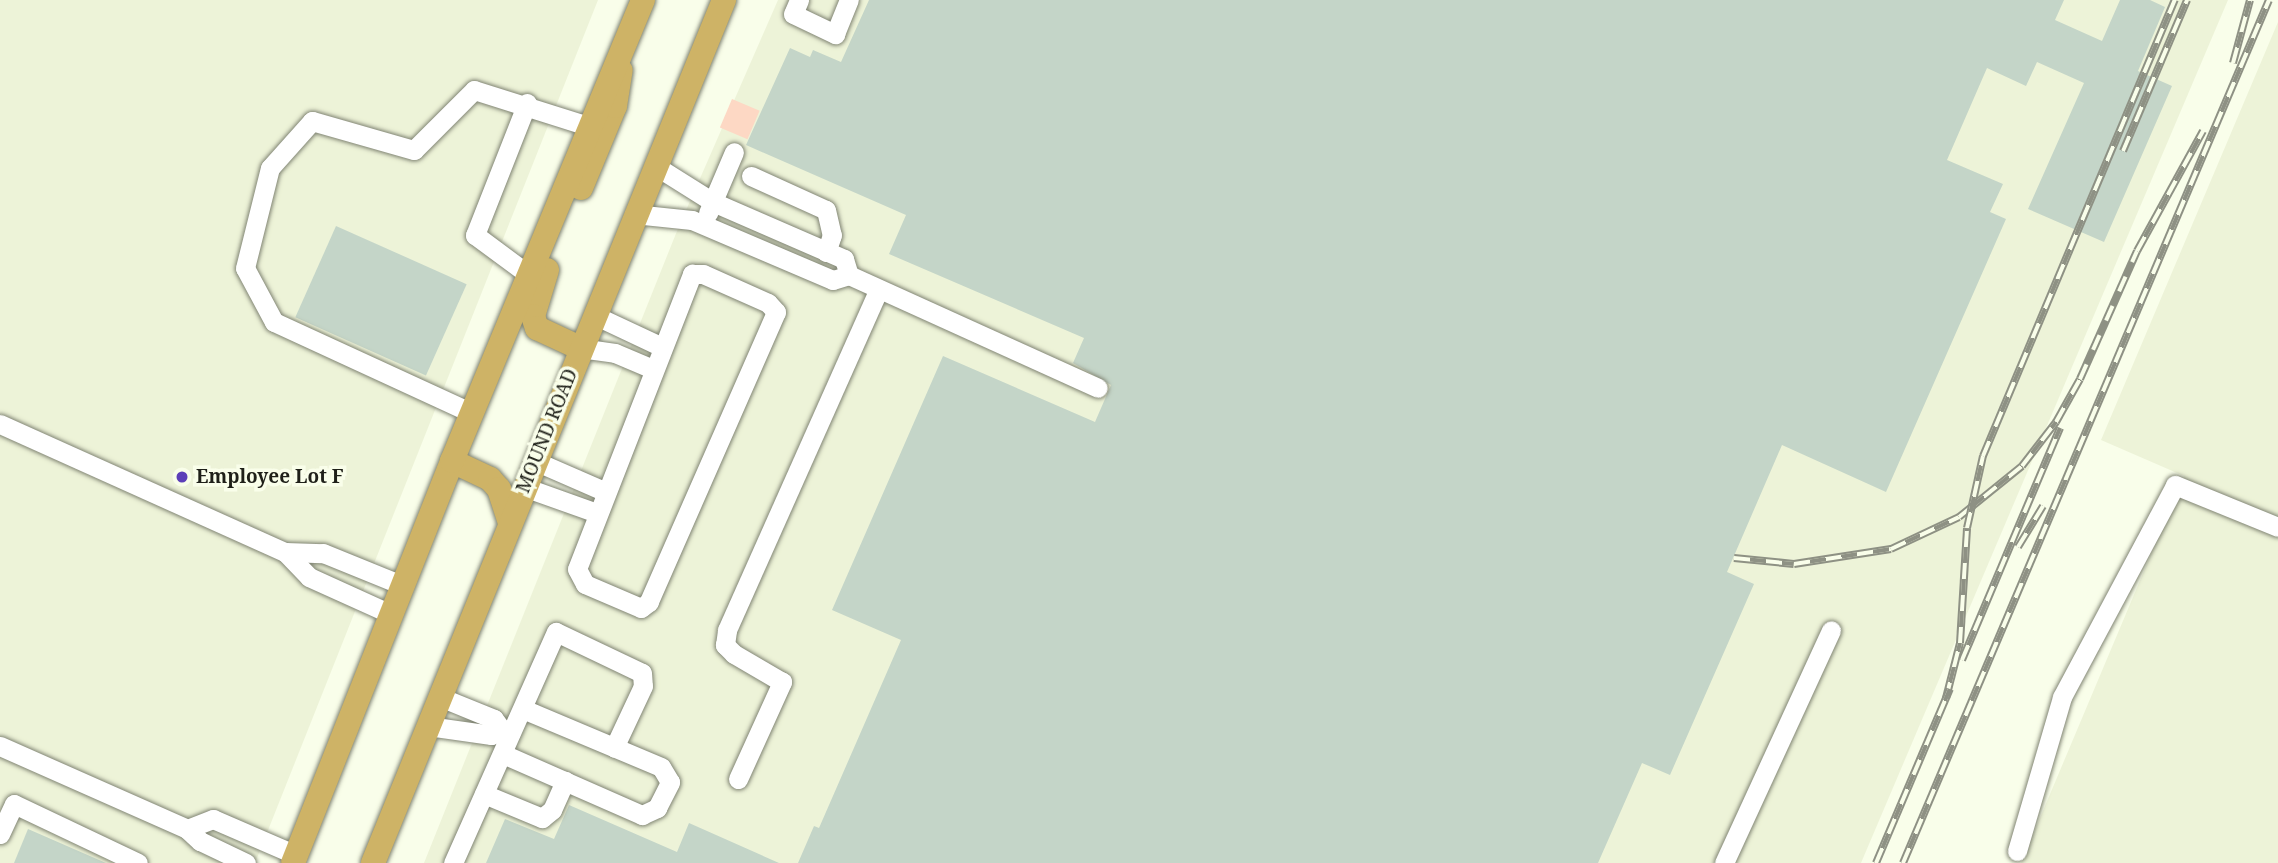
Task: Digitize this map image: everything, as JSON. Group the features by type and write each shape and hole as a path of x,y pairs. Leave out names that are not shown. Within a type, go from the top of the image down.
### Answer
{"main road":[{"path":"294,859 588,126 643,0"},
{"name":"MOUND ROAD","path":"373,863 634,214 724,0"},
{"path":"580,348 549,337 537,327 533,316 539,290 615,106 627,35"},
{"path":"452,461 490,479 499,489 509,523"}],"lane":[{"path":"799,0 793,14 835,34 849,0"},
{"path":"472,413 274,322 245,268 251,233 270,168 312,121 414,150 474,90 527,103 588,126"},
{"path":"527,103 475,235 528,275"},
{"path":"703,223 734,152"},
{"path":"654,165 713,202 844,260 849,275"},
{"path":"751,176 826,210 832,235 826,252"},
{"path":"634,214 703,223 833,280 849,275 1098,388"},
{"path":"793,262 802,241"},
{"path":"692,274 703,274 768,303 776,312 646,606 635,606 578,579 577,569 662,347 692,274"},
{"path":"738,779 782,682 734,654 725,645 727,630 879,289"},
{"path":"594,315 662,347"},
{"path":"580,348 615,353 653,369"},
{"path":"0,424 285,552 323,554 402,585"},
{"path":"535,461 606,492"},
{"path":"2017,851 2062,697 2175,485 2278,527"},
{"path":"524,487 597,513"},
{"path":"285,552 309,577 391,614"},
{"path":"1724,863 1831,630"},
{"path":"453,863 503,754 506,731 523,709 556,632 642,673 643,686 614,748"},
{"path":"440,697 494,719 506,731"},
{"path":"503,754 632,811 650,813 666,790 667,774 523,709"},
{"path":"428,726 491,735 506,731"},
{"path":"0,746 187,829 200,841 246,863"},
{"path":"484,794 542,818 552,810 565,781"},
{"path":"0,834 14,804 138,863"},
{"path":"187,829 213,819 294,859"}],"shaded area":[{"path":"0,0 598,0 255,863 0,863"},
{"path":"778,0 2228,0 1861,863 424,863 677,231"},
{"path":"2278,22 2278,863 2021,863 2184,476 2101,440"},
{"path":"732,99 760,111 748,139 720,128"}],"building":[{"path":"869,0 2064,0 2055,20 2102,41 2120,0 2150,0 2165,7 2138,71 2172,86 2104,242 2028,209 2084,83 2037,62 2026,86 1987,68 1947,160 2003,184 1990,212 2006,219 1886,492 1782,445 1727,572 1754,584 1670,775 1642,763 1598,863 798,863 814,826 819,828 901,640 832,610 943,356 1095,422 1111,385 1073,363 1084,338 889,254 906,215 746,145 790,48 810,57 813,50 841,62"},
{"path":"336,226 467,284 426,376 295,317"},
{"path":"569,805 677,852 689,823 779,863 486,863 505,819 554,839"},
{"path":"28,829 106,863 14,863"}],"railway":[{"path":"1946,698 1960,643 1967,528 1983,456 2175,0"},
{"path":"2123,151 2187,0"},
{"path":"2233,63 2250,0"},
{"path":"1903,863 2269,0"},
{"path":"1734,558 1794,564 1891,549 1959,517 2022,466 2056,422 2080,379 2137,251 2203,131"},
{"path":"1962,660 2060,428"},
{"path":"2018,547 2043,506"},
{"path":"1876,863 1950,689"}],"place":[{"name":"Employee Lot F","path":"182,477"}]}
